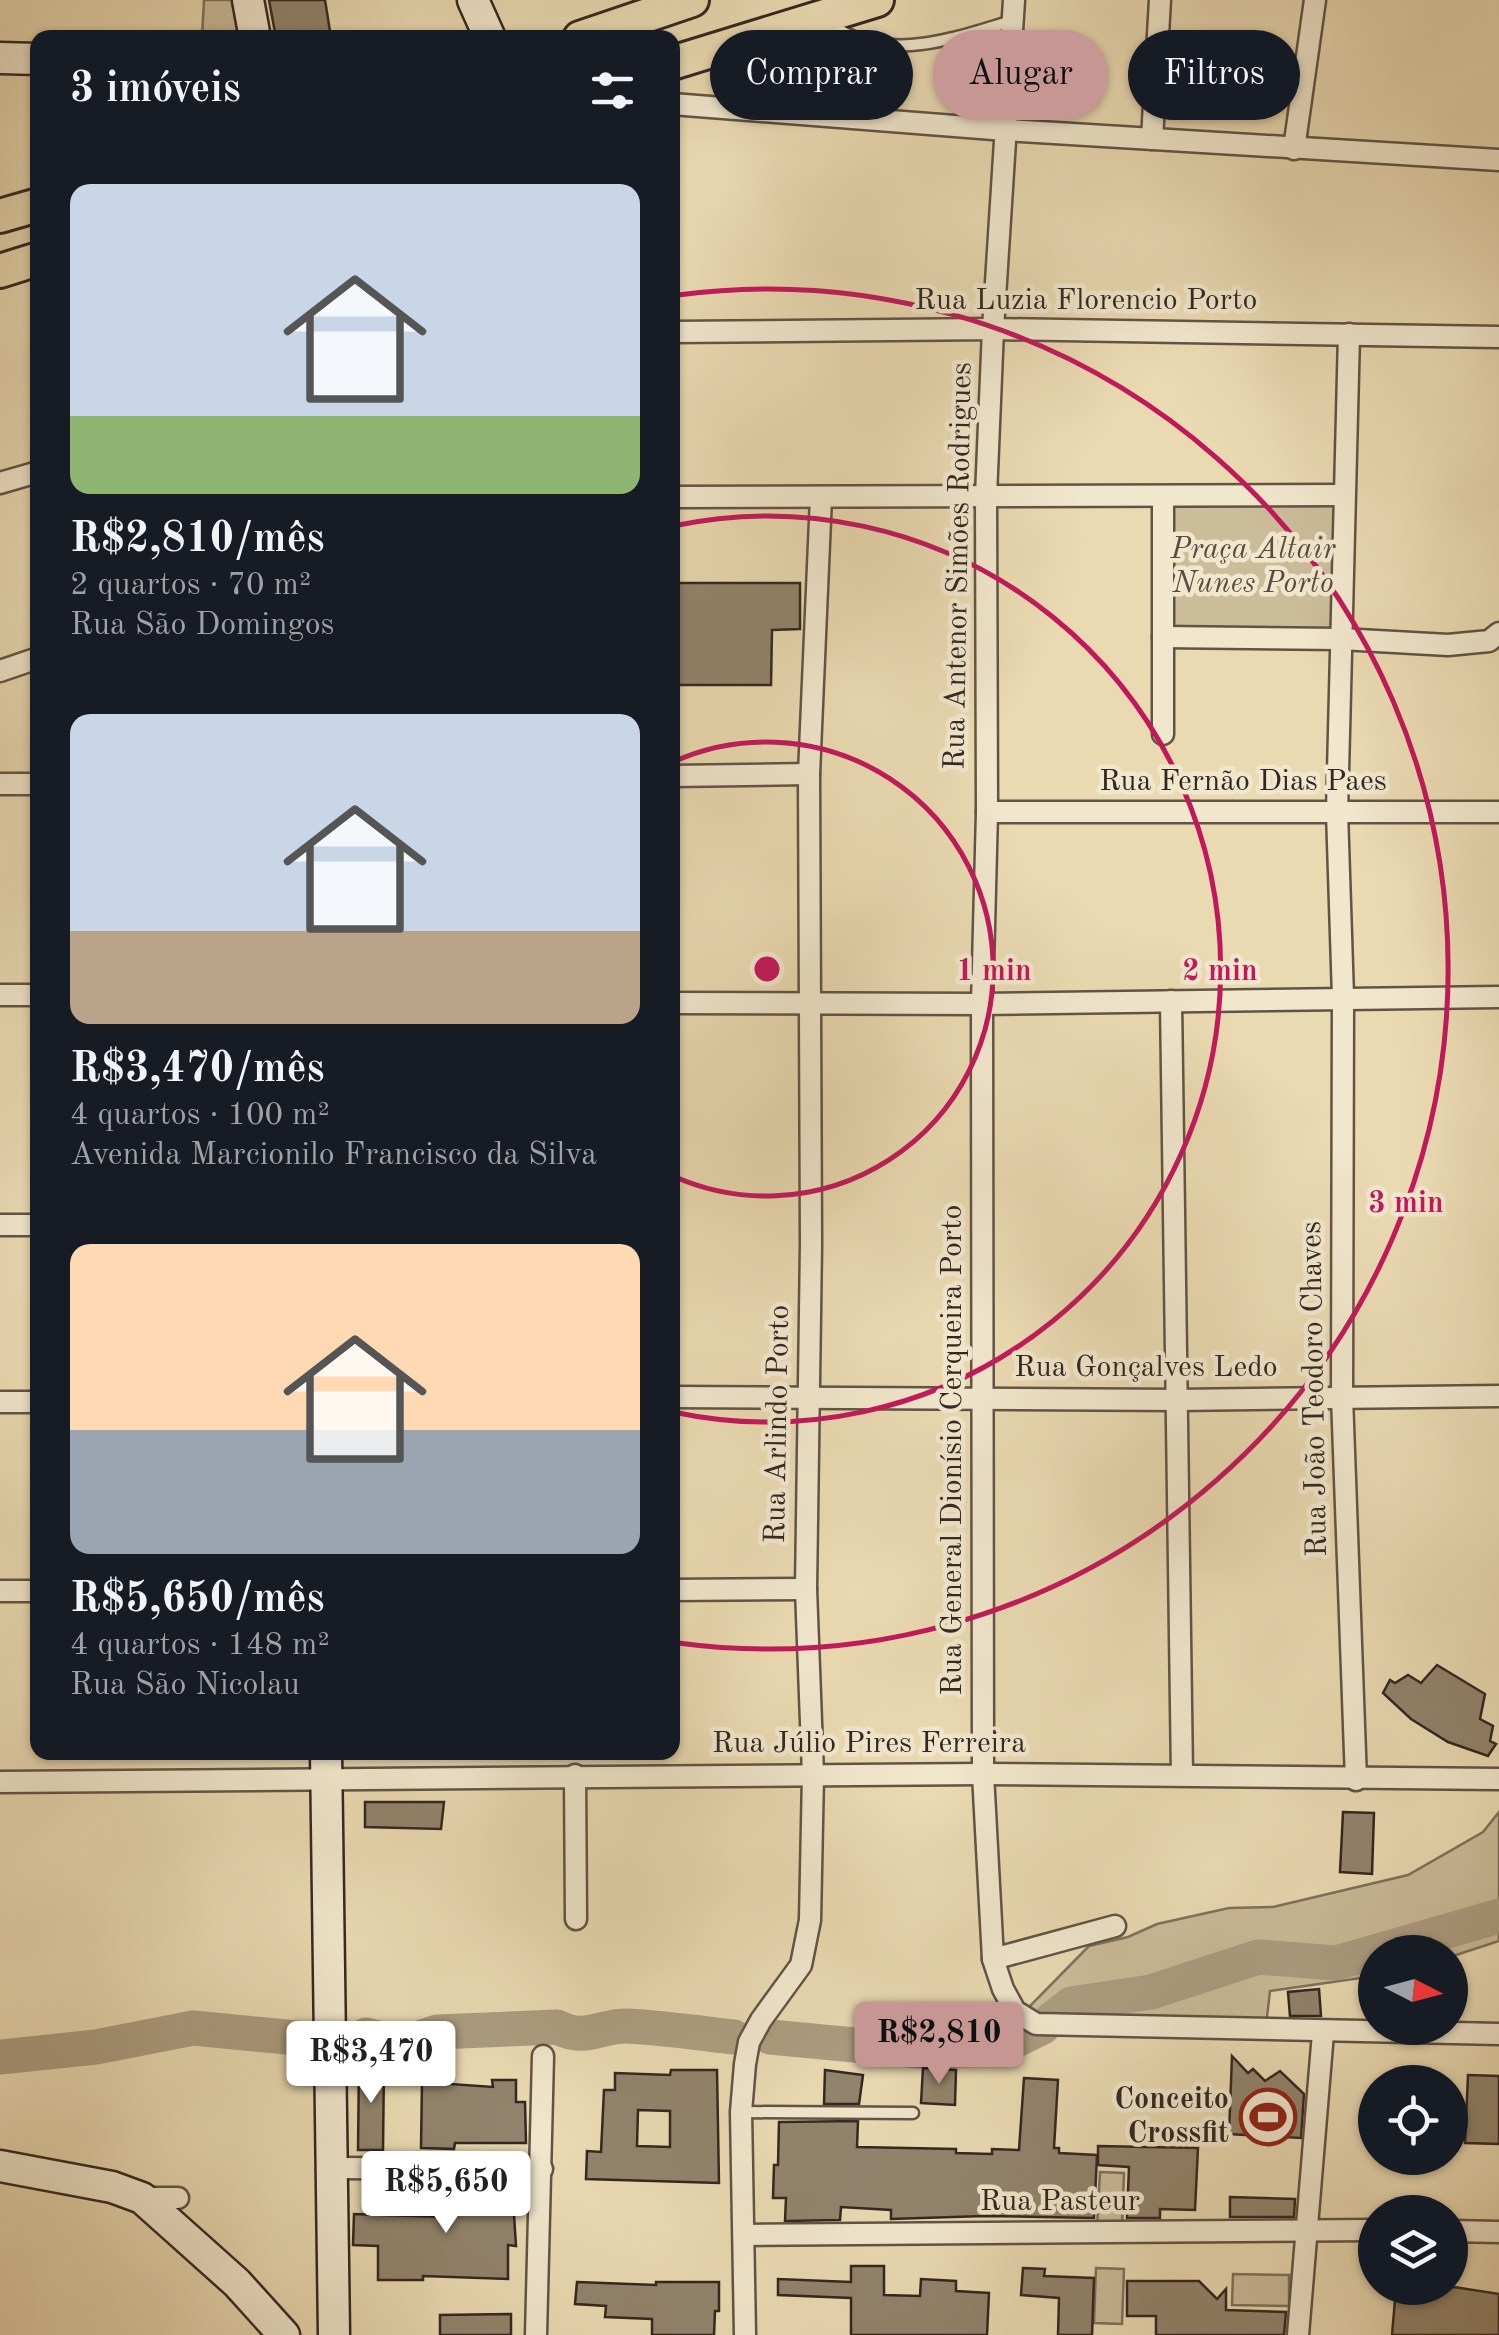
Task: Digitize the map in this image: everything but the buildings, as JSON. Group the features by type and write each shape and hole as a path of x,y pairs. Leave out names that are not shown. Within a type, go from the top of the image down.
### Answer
{"main road":[{"path":"595,30 638,8 692,0"},
{"path":"680,61 878,0"},
{"path":"0,216 30,207"},
{"path":"0,271 30,262"}],"street":[{"path":"248,0 254,30"},
{"path":"472,0 486,30"},
{"path":"1152,139 1160,0"},
{"path":"1294,149 1315,0"},
{"name":"Rua Antenor Simões Rodrigues","path":"982,1004 986,496 1013,11"},
{"path":"0,58 30,59"},
{"path":"680,105 1006,130 1499,160"},
{"name":"Rua Luzia Florencio Porto","path":"680,332 993,329 1499,336"},
{"name":"Rua João Teodoro Chaves","path":"1349,334 1338,812 1342,1397 1356,1780"},
{"path":"0,483 30,474"},
{"path":"680,497 1343,495"},
{"name":"Rua Arlindo Porto","path":"745,2335 741,2112 749,2042 801,1965 807,1946 813,1775 806,1589 809,774 821,497"},
{"path":"1163,497 1163,734"},
{"path":"1163,638 1341,639 1448,645 1488,641 1499,633"},
{"path":"0,671 30,661"},
{"path":"680,776 809,774"},
{"path":"0,784 30,784"},
{"name":"Rua Fernão Dias Paes","path":"986,812 1499,812"},
{"path":"0,994 30,995"},
{"path":"680,1003 982,1004 1499,997"},
{"path":"1172,1001 1182,1774"},
{"name":"Rua General Dionísio Cerqueira Porto","path":"982,1004 983,1774 993,1959 1003,1990 1015,2011 1036,2024 1324,2032"},
{"path":"0,1225 30,1225"},
{"name":"Rua Gonçalves Ledo","path":"680,1398 1177,1400 1499,1396"},
{"path":"0,1402 30,1402"},
{"path":"680,1590 806,1589"},
{"path":"0,1590 30,1591"},
{"path":"326,1766 334,2335"},
{"name":"Rua Júlio Pires Ferreira","path":"0,1782 326,1766 575,1775 1182,1774 1356,1780 1499,1779"},
{"path":"575,1775 576,1919"},
{"path":"993,1959 1115,1926"},
{"path":"1298,2335 1324,2032 1499,2034"},
{"path":"536,2335 542,2056"},
{"path":"0,2166 112,2186 142,2198 236,2283 284,2335"},
{"path":"332,2168 542,2169"},
{"path":"142,2198 178,2198"},
{"name":"Rua Pasteur","path":"745,2235 1358,2230"},
{"path":"1468,2231 1499,2232"}],"lane":[{"path":"821,17 849,37 897,47 946,40 1013,11"},
{"path":"741,2112 912,2112"}],"green space":[{"path":"204,0 232,0 237,30 202,30"},
{"name":"Praça Altair Nunes Porto","path":"1343,495 1341,639 1163,637 1163,497"},
{"path":"1499,1812 1499,1941 1468,1951 1468,1935 1358,1935 1358,1978 1270,1991 1265,2034 1065,2031 1028,2008 1089,1946 1128,1937 1157,1924 1229,1908 1273,1907 1408,1875 1483,1832"},
{"path":"1100,2172 1124,2173 1122,2227 1097,2226"},
{"path":"1096,2268 1124,2269 1122,2324 1094,2323"},
{"path":"1233,2274 1289,2275 1289,2306 1232,2305"}],"waterway":[{"path":"1052,2019 1071,2004 1151,1992 1258,1957 1336,1963 1499,1916"},
{"path":"366,2035 401,2044 437,2032 557,2027 585,2033 628,2026 734,2037"},
{"path":"770,2037 918,2051 998,2049 1043,2027"},
{"path":"0,2057 96,2047 193,2028 318,2040"}],"place":[{"name":"Conceito Crossfit","path":"1268,2117"}]}
